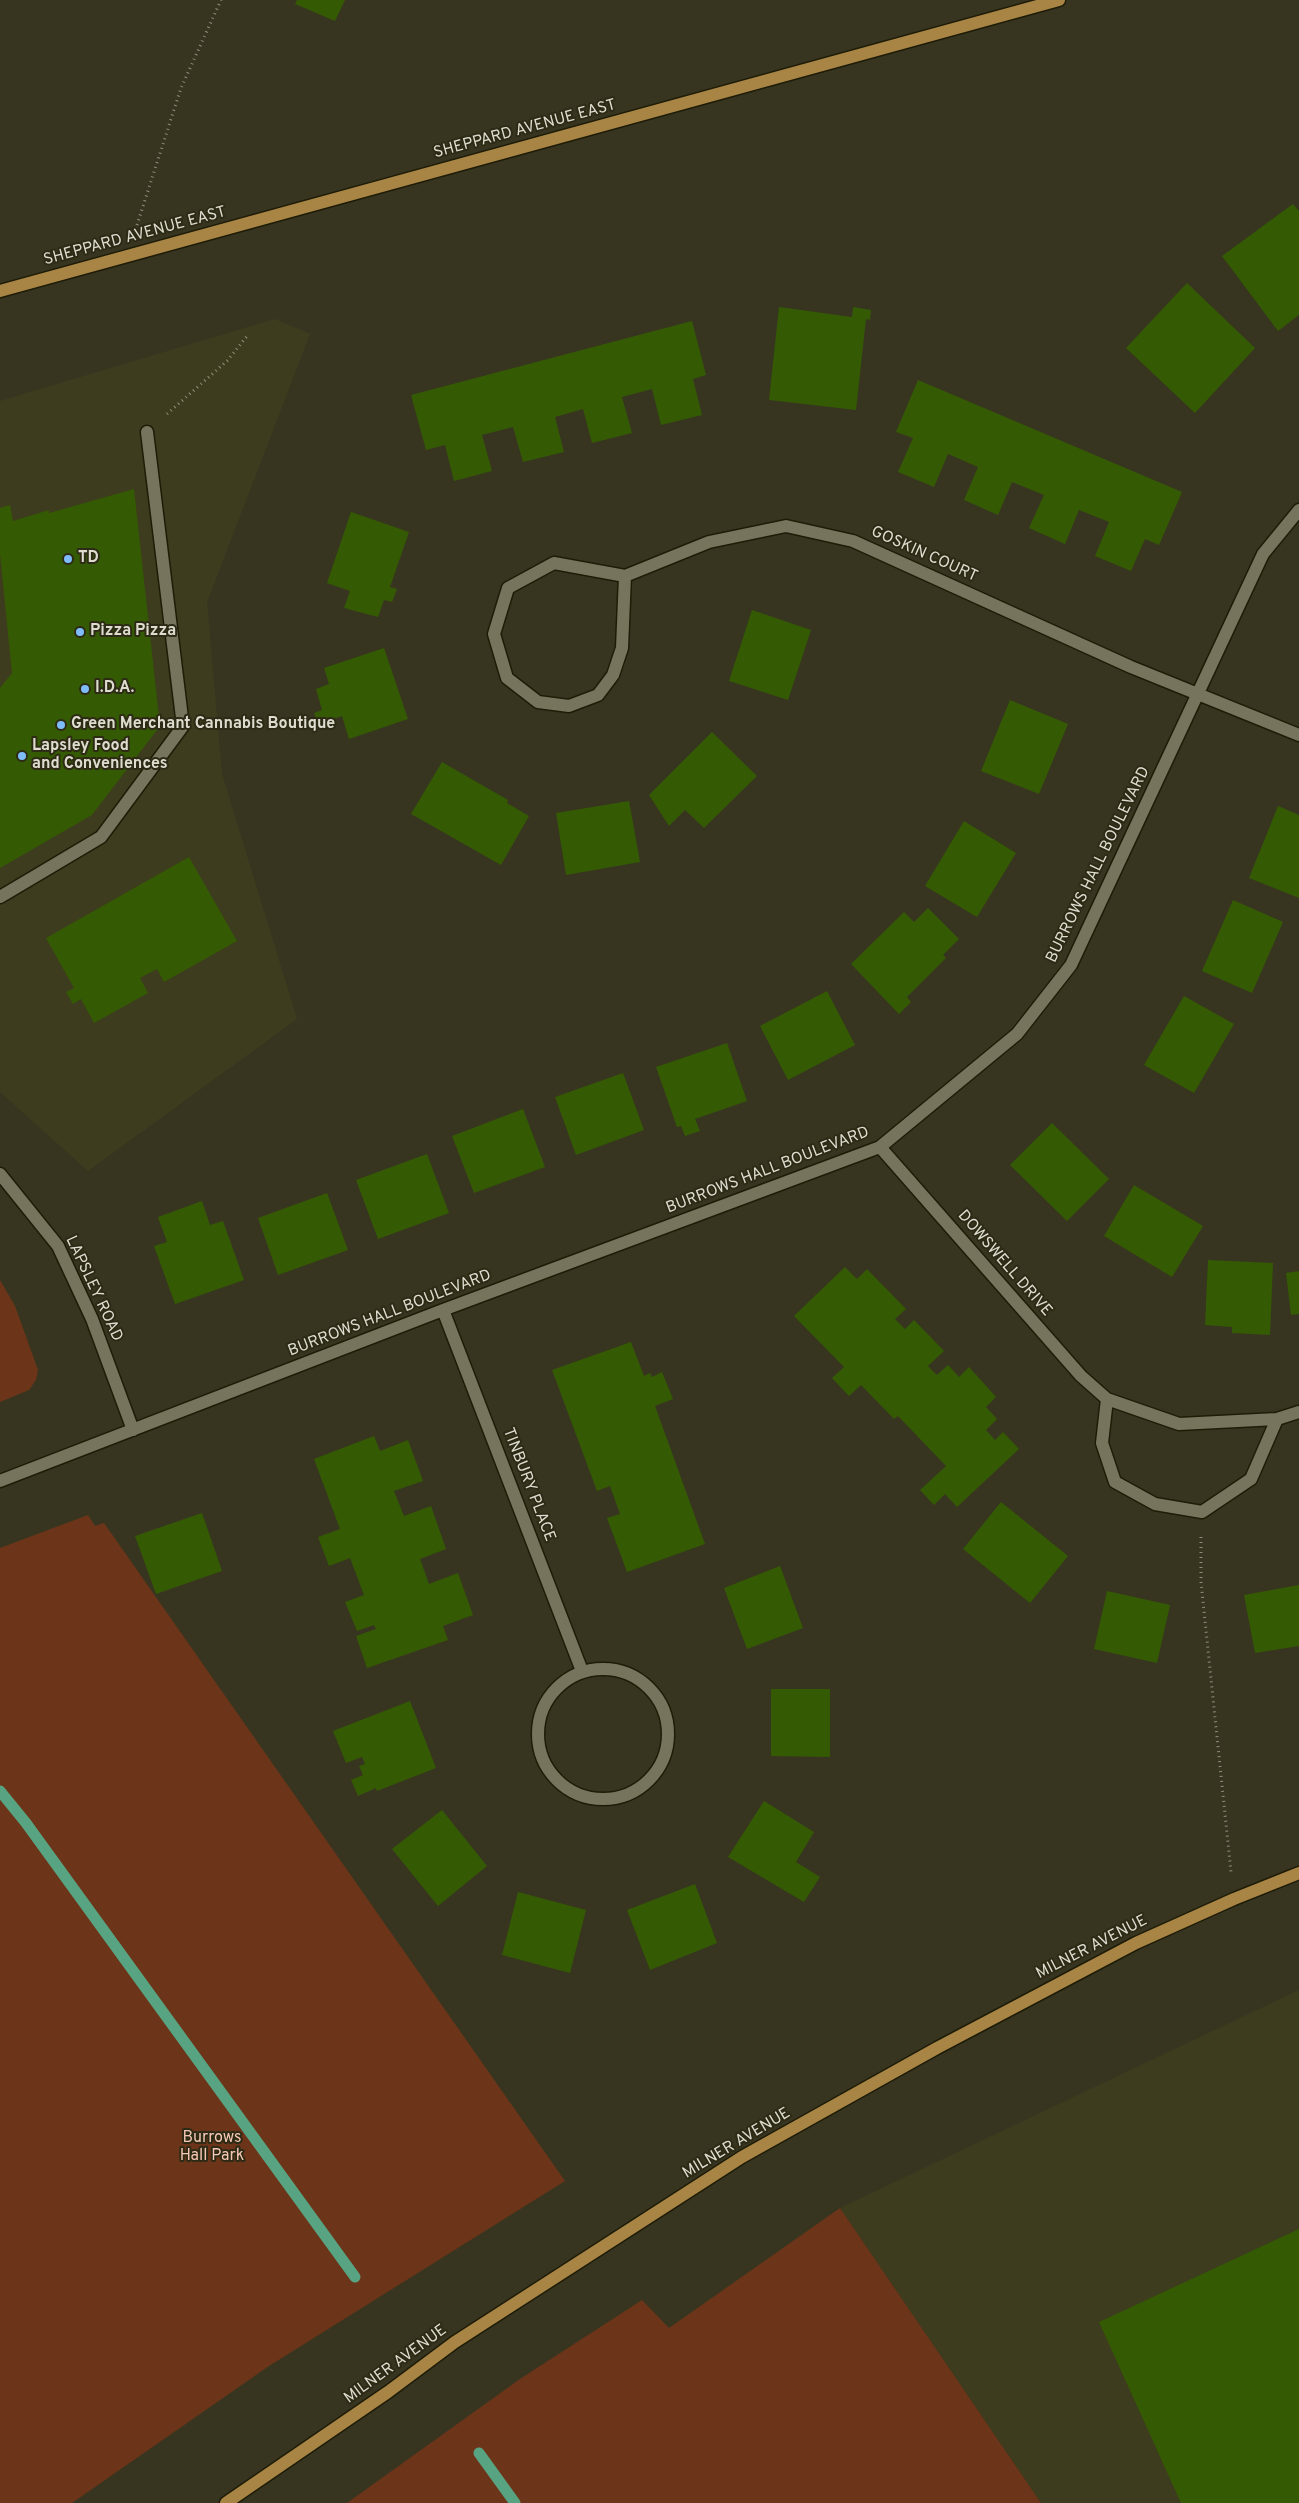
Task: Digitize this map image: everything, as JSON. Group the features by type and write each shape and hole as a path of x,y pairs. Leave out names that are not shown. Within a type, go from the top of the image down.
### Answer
{"main road":[{"name":"SHEPPARD AVENUE EAST","path":"0,291 1059,0"},
{"name":"MILNER AVENUE","path":"226,2503 388,2392 455,2342 742,2157 963,2034 1136,1943 1234,1899 1299,1873"}],"street":[{"path":"0,897 101,838 184,726 147,432"},
{"name":"BURROWS HALL BOULEVARD","path":"0,1481 443,1310 880,1147 1017,1034 1071,965 1263,554 1299,510"},
{"name":"GOSKIN COURT","path":"625,576 708,542 786,526 852,541 1130,667 1198,695"},
{"path":"554,563 625,576 622,648 612,675 598,695 569,706 538,702 507,678 494,634 508,588 554,563"},
{"path":"1198,695 1299,735"},
{"name":"DOWSWELL DRIVE","path":"880,1147 1081,1376 1106,1399 1179,1424 1277,1419 1299,1412"},
{"name":"LAPSLEY ROAD","path":"0,1174 58,1246 92,1319 133,1430"},
{"name":"TINBURY PLACE","path":"443,1310 582,1672"},
{"path":"1106,1399 1102,1443 1115,1482 1154,1504 1202,1512 1251,1479 1277,1419"},
{"path":"603,1668 624,1672 643,1681 657,1696 666,1715 669,1736 665,1756 655,1774 640,1788 621,1798 600,1800 578,1795 559,1782 545,1765 538,1743 539,1720 547,1699 562,1682 582,1672 603,1668"}],"path":[{"path":"127,256 181,88 221,0"},
{"path":"147,432 227,361 248,335"},
{"path":"1202,1512 1201,1582 1234,1899"}],"shaded area":[{"path":"275,319 310,334 207,602 222,774 297,1019 88,1171 0,1092 0,401"},
{"path":"1299,1990 1299,2503 1041,2503 840,2208"}],"green space":[{"path":"0,1280 15,1306 38,1370 36,1380 29,1390 0,1402"},
{"name":"Burrows Hall Park","path":"88,1515 95,1526 104,1523 565,2181 269,2366 72,2503 0,2503 0,1548"},
{"path":"840,2208 1041,2503 347,2503 520,2379 642,2300 669,2328"}],"building":[{"path":"297,0 345,0 335,21 295,4"},
{"path":"1293,204 1299,211 1299,315 1278,331 1222,256"},
{"path":"1187,283 1255,348 1195,413 1126,348"},
{"path":"779,307 852,317 853,307 871,310 870,320 866,319 856,410 769,400"},
{"path":"692,321 706,375 693,379 702,415 661,425 652,389 622,397 632,433 592,443 583,409 555,417 564,452 523,462 513,427 482,435 492,471 454,481 445,445 426,450 411,395"},
{"path":"918,380 1182,492 1159,545 1145,539 1131,571 1095,556 1109,522 1079,510 1065,544 1029,528 1044,495 1012,482 998,515 964,500 978,467 948,454 934,487 898,472 913,438 896,432"},
{"path":"134,489 160,726 92,815 0,868 0,688 12,673 0,554 0,508 10,505 13,521"},
{"path":"351,512 409,532 390,587 397,589 392,602 384,600 378,617 344,608 350,591 327,583"},
{"path":"752,610 811,630 788,700 729,681"},
{"path":"384,648 408,719 349,739 342,716 318,724 314,713 322,710 316,689 329,684 324,668"},
{"path":"1010,700 1068,724 1039,794 981,771"},
{"path":"712,732 757,776 704,828 685,810 669,826 649,795"},
{"path":"442,762 508,800 507,803 529,816 501,865 411,814"},
{"path":"629,801 640,862 566,875 556,813"},
{"path":"1278,806 1299,815 1299,898 1249,878"},
{"path":"964,821 1016,853 977,917 925,886"},
{"path":"189,857 237,941 164,982 157,969 140,978 148,993 94,1023 81,999 73,1004 66,992 74,988 46,938"},
{"path":"1233,900 1283,922 1252,993 1202,971"},
{"path":"928,908 959,939 943,955 946,958 907,997 911,1002 899,1014 851,964 904,912 914,922"},
{"path":"827,991 855,1045 788,1080 760,1026"},
{"path":"1184,996 1234,1024 1194,1093 1144,1065"},
{"path":"727,1043 747,1101 695,1119 700,1131 685,1136 681,1126 677,1127 656,1067"},
{"path":"623,1073 644,1130 576,1155 555,1097"},
{"path":"523,1109 545,1167 474,1193 452,1136"},
{"path":"1052,1123 1109,1179 1067,1221 1010,1165"},
{"path":"427,1154 449,1213 378,1239 356,1180"},
{"path":"1134,1185 1203,1226 1172,1277 1104,1236"},
{"path":"327,1193 348,1250 278,1275 258,1218"},
{"path":"202,1201 210,1225 223,1221 244,1280 175,1304 154,1246 167,1242 158,1217"},
{"path":"1208,1260 1273,1263 1270,1335 1232,1333 1232,1327 1205,1325"},
{"path":"845,1267 857,1279 867,1269 906,1309 895,1319 905,1329 914,1320 944,1351 928,1366 937,1375 948,1365 959,1377 969,1367 996,1397 986,1407 997,1419 986,1430 995,1440 1003,1432 1019,1449 957,1507 945,1494 934,1505 920,1490 946,1466 898,1416 894,1419 861,1385 849,1396 832,1378 844,1367 794,1316"},
{"path":"1299,1271 1299,1314 1291,1315 1286,1273"},
{"path":"631,1342 644,1376 650,1373 652,1377 662,1372 673,1399 655,1406 705,1544 627,1572 607,1518 620,1514 610,1486 597,1491 552,1370"},
{"path":"374,1436 380,1451 408,1440 423,1481 394,1491 404,1516 431,1506 446,1549 420,1559 429,1584 458,1573 473,1615 443,1626 448,1640 367,1668 356,1636 376,1629 374,1625 357,1631 345,1602 364,1595 350,1558 329,1566 318,1537 340,1529 314,1459"},
{"path":"1001,1502 1068,1556 1030,1603 963,1549"},
{"path":"202,1513 222,1571 156,1594 135,1536"},
{"path":"780,1566 803,1628 747,1649 724,1588"},
{"path":"1299,1585 1299,1646 1255,1653 1244,1595"},
{"path":"1107,1591 1170,1605 1157,1663 1094,1649"},
{"path":"771,1689 830,1689 830,1757 771,1756"},
{"path":"410,1701 436,1768 377,1791 376,1788 358,1796 351,1780 363,1775 359,1766 365,1764 362,1757 346,1763 333,1731"},
{"path":"764,1801 814,1832 796,1862 820,1877 804,1902 728,1857"},
{"path":"442,1810 487,1866 438,1906 392,1849"},
{"path":"695,1884 717,1943 650,1970 627,1910"},
{"path":"518,1892 586,1910 570,1973 502,1955"},
{"path":"1299,2229 1299,2503 1181,2503 1099,2322"}],"waterway":[{"path":"0,1791 26,1823 355,2277"},
{"path":"479,2453 515,2503"}],"place":[{"name":"TD","path":"68,559"},
{"name":"Pizza Pizza","path":"80,632"},
{"name":"I.D.A.","path":"85,689"},
{"name":"Green Merchant Cannabis Boutique","path":"61,725"},
{"name":"Lapsley Food and Conveniences","path":"22,756"}]}
